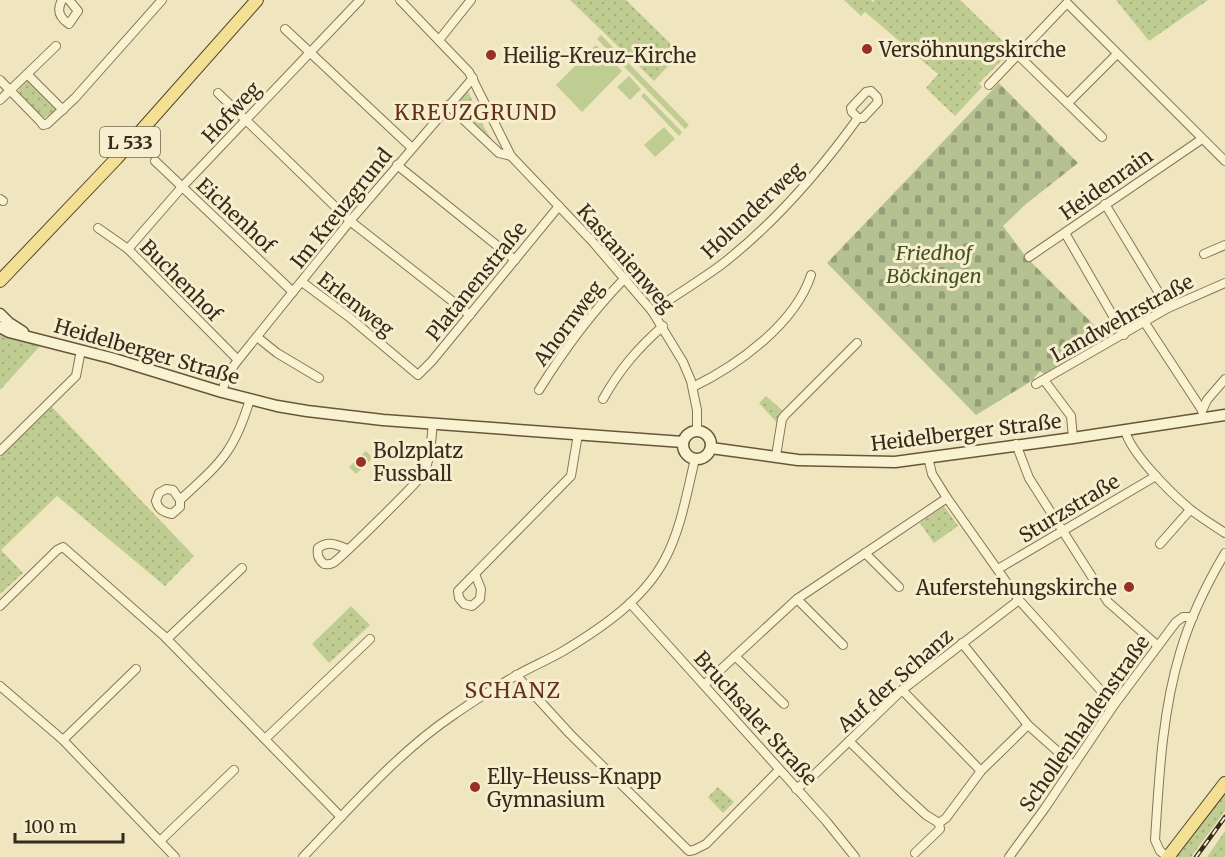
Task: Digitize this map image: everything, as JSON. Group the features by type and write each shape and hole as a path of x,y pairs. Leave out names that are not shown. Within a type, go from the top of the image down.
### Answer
{"main road":[{"name":"L 533","path":"0,272 102,163 247,0"},
{"name":"L 533","path":"0,281 116,159 257,0"},
{"name":"Heidelberger Straße","path":"0,314 9,324 34,338"},
{"name":"Heidelberger Straße","path":"0,327 276,406 331,415 683,442"},
{"name":"Heidelberger Straße","path":"711,448 798,460 895,462 1125,430 1202,414 1225,415"},
{"path":"697,431 708,436 711,448 708,454 695,459 688,456 683,442 691,432 697,431"},
{"path":"1168,857 1225,783"}],"street":[{"path":"62,0 58,13 69,24 75,19 78,11 69,0"},
{"path":"0,80 44,125 47,124 63,110 162,0"},
{"name":"Hofweg","path":"128,249 182,187 360,0"},
{"path":"400,0 457,57 473,78"},
{"path":"439,40 471,0"},
{"path":"989,85 1067,3 1225,161"},
{"path":"285,29 412,148"},
{"path":"0,100 56,45"},
{"path":"1068,103 1117,54"},
{"path":"1018,55 1102,137"},
{"path":"27,74 63,110"},
{"name":"Im Kreuzgrund","path":"222,392 227,375 238,360 350,221 473,78"},
{"name":"Kastanienweg","path":"473,78 511,156 625,278 663,326 688,372 693,387 697,410 697,431"},
{"path":"218,93 350,221 470,315"},
{"name":"Kastanienweg","path":"448,105 499,153 511,156"},
{"name":"Holunderweg","path":"652,311 721,265 774,217 832,154 858,118"},
{"name":"Heidenrain","path":"1029,257 1202,139"},
{"name":"Eichenhof","path":"155,161 294,292"},
{"path":"397,165 515,260"},
{"path":"1105,204 1168,308"},
{"name":"Platanenstraße","path":"418,375 559,206"},
{"name":"Buchenhof","path":"98,228 128,249 238,360"},
{"path":"1065,233 1124,335"},
{"name":"Landwehrstraße","path":"1204,254 1225,245"},
{"path":"693,387 732,365 764,339 803,295 811,275"},
{"name":"Ahornweg","path":"539,390 575,334 625,278"},
{"name":"Erlenweg","path":"302,282 349,317 418,375"},
{"name":"Landwehrstraße","path":"1036,384 1168,308 1225,283"},
{"path":"1144,323 1202,414"},
{"path":"603,399 616,375 635,351 663,326"},
{"path":"257,337 277,353 319,378"},
{"path":"776,456 782,420 785,415 857,343"},
{"path":"0,452 76,376 81,350"},
{"path":"1202,414 1207,400 1225,379"},
{"path":"1044,380 1071,416 1073,438"},
{"name":"Heidelberger Straße","path":"180,500 218,465 232,447 239,434 250,399"},
{"path":"348,549 422,477 428,463 433,423"},
{"path":"1125,430 1126,436 1156,476 1190,510 1225,533"},
{"path":"475,574 571,476 578,434"},
{"path":"1016,444 1029,478 1108,602 1158,646"},
{"path":"928,457 932,474 947,498 1019,600 1114,705"},
{"path":"303,857 388,770 431,732 516,675 564,651 630,603 655,574 670,549 695,459"},
{"name":"Sturzstraße","path":"998,569 1156,476"},
{"path":"704,685 796,599 947,498"},
{"path":"1160,544 1190,510"},
{"path":"0,606 57,550 63,547 167,639 341,817"},
{"path":"865,553 900,586"},
{"path":"1168,857 1160,851 1155,840 1169,698 1179,656 1193,617 1203,592 1225,553"},
{"path":"167,639 242,568"},
{"path":"796,599 843,645"},
{"name":"Auf der Schanz","path":"796,789 902,690 1019,600"},
{"name":"Bruchsaler Straße","path":"630,603 842,838 855,857"},
{"name":"Schollenhaldenstraße","path":"1009,857 1114,705 1176,622 1183,617 1193,617"},
{"path":"265,739 370,639"},
{"path":"962,643 1028,724 1072,765"},
{"path":"735,656 784,704"},
{"path":"63,740 136,669"},
{"path":"516,675 592,756 688,851 706,844 779,770"},
{"path":"0,686 63,740 176,857"},
{"path":"902,690 981,771"},
{"path":"939,823 946,818 981,771 1028,724"},
{"path":"849,741 926,815 939,823 940,829 915,853"},
{"path":"160,841 234,770"}],"green space":[{"path":"570,0 626,0 680,53 654,81"},
{"path":"844,0 871,0 873,2 875,0 960,0 1012,50 979,83 982,87 955,116 926,88 938,74 865,12 861,16"},
{"path":"1116,0 1208,0 1149,41"},
{"path":"601,35 689,125 685,129 597,39"},
{"path":"596,45 622,71 582,112 556,85"},
{"path":"629,76 641,89 630,100 617,87"},
{"path":"29,81 56,108 52,115 44,117 39,115 19,94 19,88"},
{"name":"Friedhof Böckingen","path":"999,83 1078,163 1026,204 1003,226 1026,257 1108,339 1044,374 1040,371 1035,379 976,415 827,263"},
{"path":"468,91 485,129 494,143 453,106"},
{"path":"644,93 682,132 679,136 641,96"},
{"path":"664,127 675,139 655,157 644,145"},
{"path":"0,334 40,346 0,390"},
{"path":"766,396 783,411 778,424 759,403"},
{"path":"51,406 194,556 165,586 57,496 1,550 23,573 0,594 0,457"},
{"name":"Bolzplatz Fussball","path":"366,451 373,458 356,474 349,467"},
{"path":"944,506 958,526 934,543 920,523"},
{"path":"351,606 370,625 329,663 312,644"},
{"path":"718,787 734,802 723,813 708,797"},
{"path":"1225,788 1225,811 1191,857 1177,857"},
{"path":"1225,831 1225,857 1207,857"}],"railway":[{"path":"1196,857 1225,817"}],"place":[{"name":"Versöhnungskirche","path":"867,49"},
{"name":"Heilig-Kreuz-Kirche","path":"491,55"},
{"name":"Bolzplatz Fussball","path":"361,462"},
{"name":"Auferstehungskirche","path":"1129,587"},
{"name":"Elly-Heuss-Knapp Gymnasium","path":"475,787"}],"district":[{"name":"KREUZGRUND","path":"476,112"},
{"name":"SCHANZ","path":"513,690"}]}
